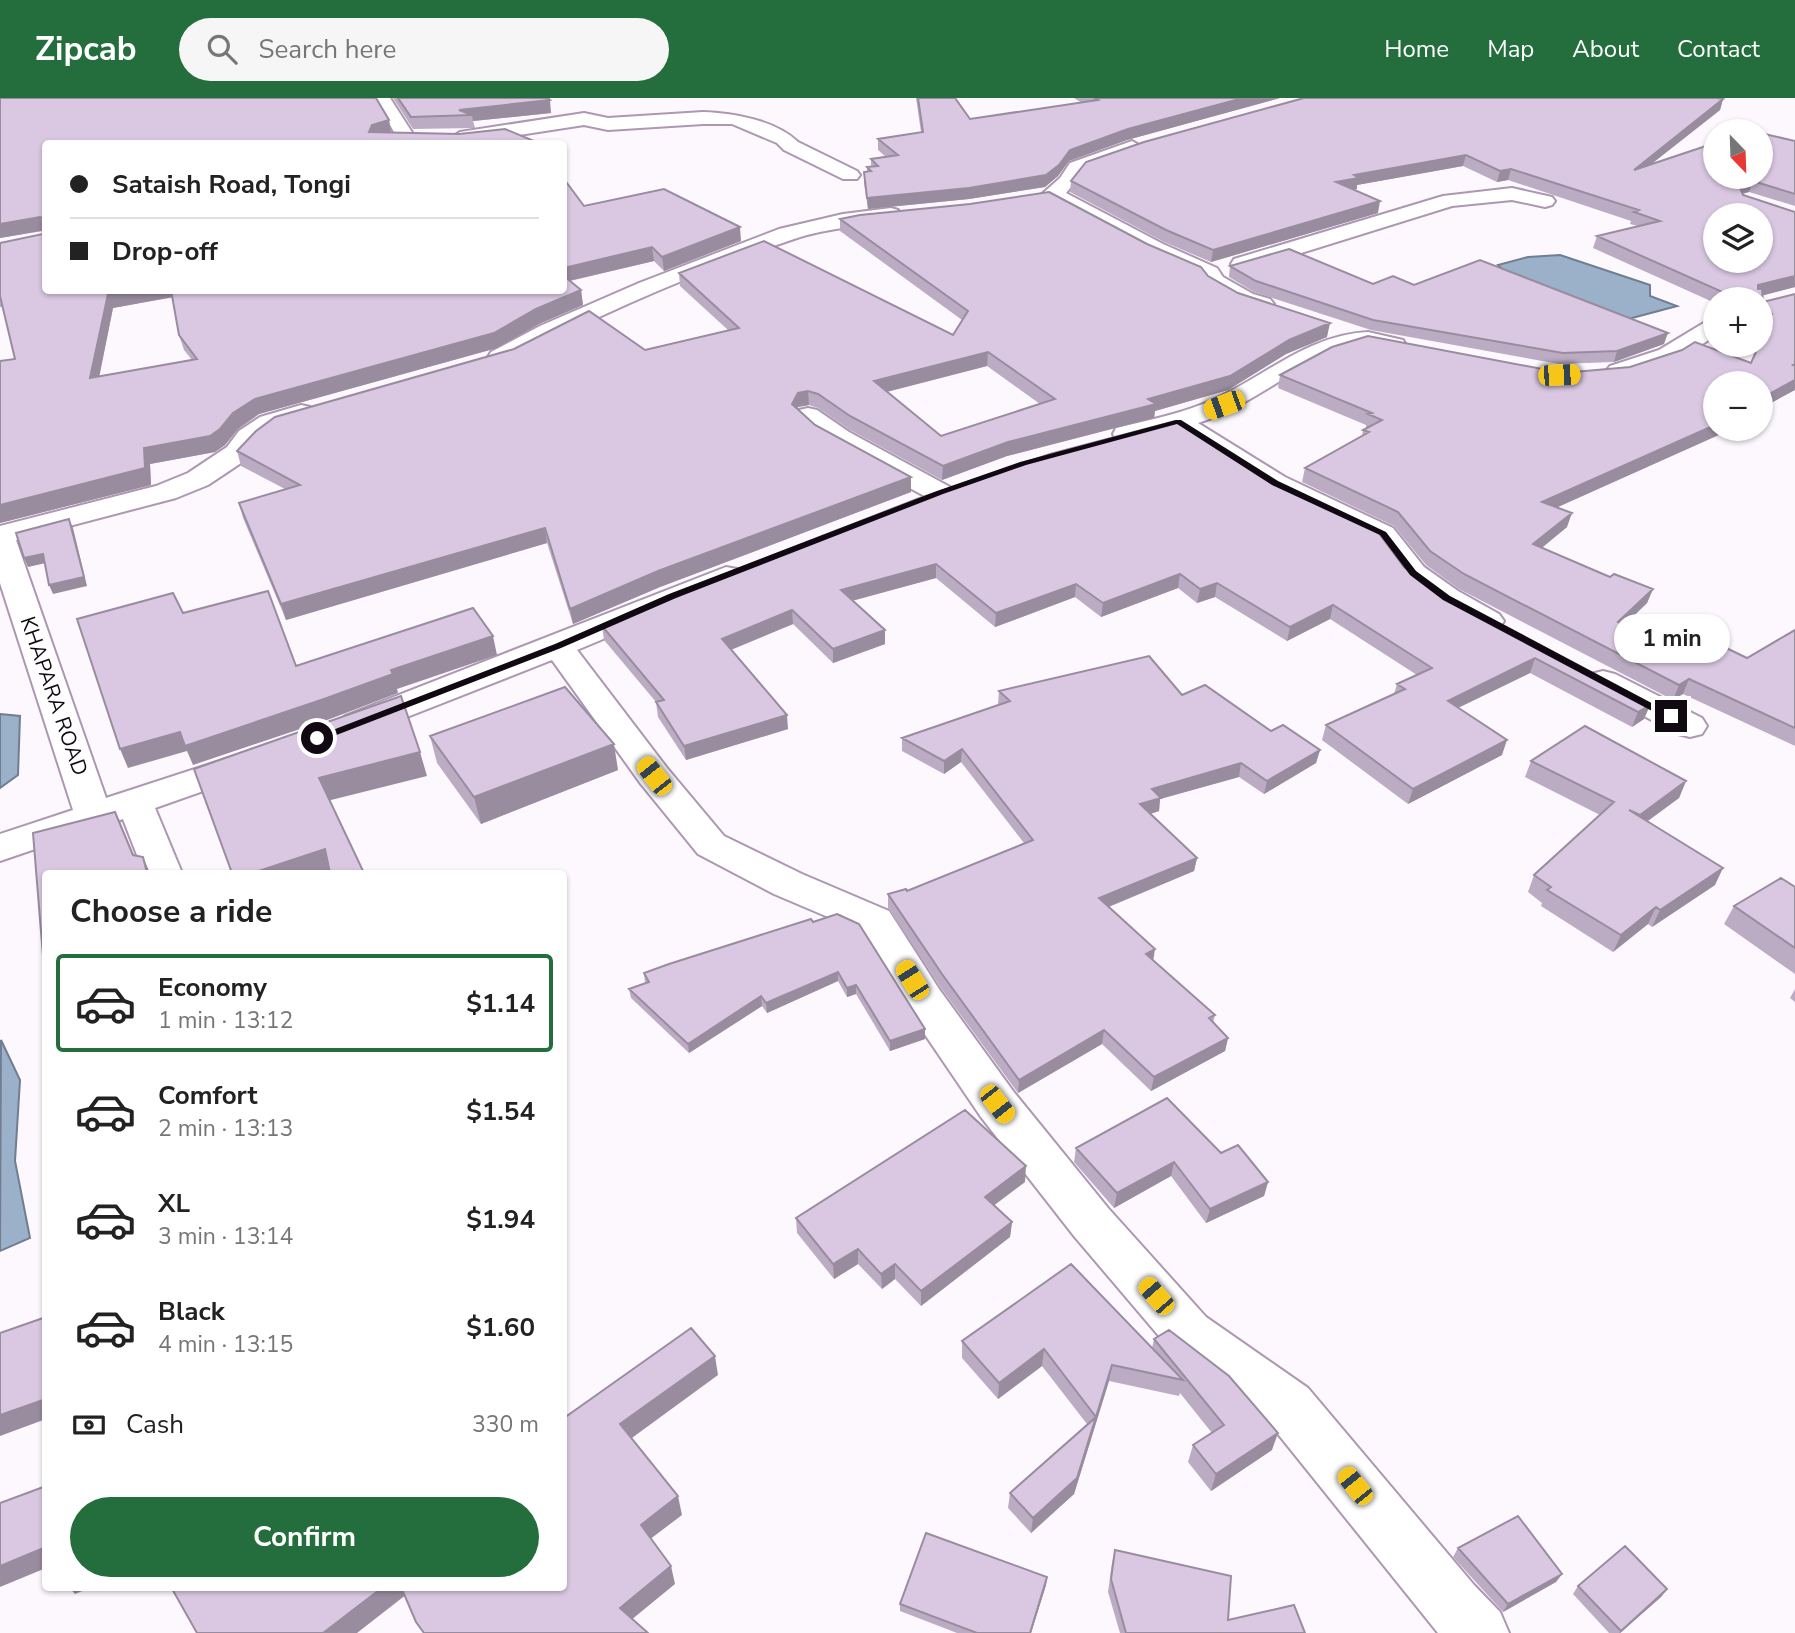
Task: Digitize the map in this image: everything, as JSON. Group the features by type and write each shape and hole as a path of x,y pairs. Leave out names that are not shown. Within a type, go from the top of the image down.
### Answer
{"street":[{"path":"379,98 389,107 406,137"},
{"path":"396,140 406,137 434,138 527,130 539,124 584,119 608,124 703,118 736,120 784,139 791,146 850,175"},
{"path":"1147,142 1077,167 1067,182 1045,195 1155,250 1174,255 1209,273 1215,282 1245,299 1282,310"},
{"path":"1209,273 1450,201 1512,194 1545,201"},
{"path":"474,365 507,355 549,331 646,288 787,234 843,220 915,212"},
{"path":"1318,322 1365,339 1416,349"},
{"path":"1593,373 1616,372 1668,355 1703,333"},
{"path":"1102,440 1178,422 1224,405 1289,365 1329,346 1365,339"},
{"path":"0,536 166,492 198,479 237,453 249,437 269,423 320,407"},
{"path":"808,416 850,445 951,489 904,506"},
{"path":"1178,422 1275,483 1383,534 1413,573 1447,598 1517,636"},
{"name":"KHAPARA ROAD","path":"0,536 94,816"},
{"path":"330,734 558,646 750,566"},
{"path":"558,646 637,754 711,845 788,884 875,921 924,1000 997,1104 1091,1222 1188,1333 1289,1406 1479,1633"},
{"path":"1577,668 1690,726"},
{"path":"0,848 278,752"},
{"path":"134,802 162,870"}],"water":[{"path":"1560,255 1650,285 1650,296 1677,306 1606,325 1509,276 1498,265 1528,257"},
{"path":"0,714 20,716 18,775 0,788"},
{"path":"1,1040 20,1080 15,1161 30,1238 0,1251"}],"building":[{"path":"0,98 376,98 389,120 372,125 369,132 459,134 505,129 532,140 42,140 42,218 0,224"},
{"path":"398,98 550,100 459,110 472,115 411,117"},
{"path":"918,98 955,98 970,119 1098,100 1094,98 1243,98 1128,129 1070,150 1059,165 1046,175 969,188 867,198 864,172 871,171 867,167 878,166 871,159 898,155 878,139 923,132"},
{"path":"1304,98 1717,98 1723,99 1634,170 1703,147 1703,189 1740,189 1743,195 1767,203 1703,203 1703,273 1773,273 1773,205 1795,212 1795,276 1758,287 1711,287 1597,236 1660,221 1634,212 1639,210 1511,169 1500,171 1466,155 1354,175 1359,178 1336,182 1380,201 1213,250 1166,230 1071,181 1086,162 1144,142"},
{"path":"1773,136 1795,141 1795,194 1773,187"},
{"path":"567,183 584,206 664,189 740,227 662,257 652,247 567,267"},
{"path":"1049,192 1147,244 1201,267 1208,276 1238,293 1330,323 1289,340 1230,376 1148,399 1156,404 1008,442 943,466 850,416 818,394 808,391 798,393 792,404 815,425 911,477 658,571 570,609 545,528 281,604 239,503 300,485 237,451 256,431 275,417 514,349 589,311 645,350 739,328 679,273 764,241 953,335 968,311 840,219","holes":["988,352 1055,399 941,436 874,381"]},
{"path":"42,234 42,294 108,294 90,378 197,359 179,335 172,294 567,294 567,278 581,290 536,309 494,333 255,399 233,413 220,429 210,436 144,448 145,468 0,505 0,361 15,359 0,296 0,243"},
{"path":"1289,249 1373,284 1393,276 1414,285 1480,260 1668,333 1617,351 1563,353 1373,320 1256,281 1230,266"},
{"path":"1795,294 1795,380 1773,392 1773,371 1703,371 1703,430 1542,502 1572,513 1533,544 1610,577 1614,574 1653,589 1618,622 1700,656 1718,644 1747,658 1795,630 1795,728 1689,679 1679,685 1464,574 1430,551 1398,512 1305,468 1369,432 1363,430 1382,420 1368,414 1372,413 1280,375 1332,347 1368,336 1563,373 1630,367 1682,350 1695,342 1703,345 1703,357 1735,357 1751,363 1754,357 1773,357 1773,300"},
{"path":"1175,421 1266,478 1375,528 1404,567 1439,593 1650,705 1638,712 1535,658 1448,701 1507,740 1413,789 1326,725 1405,689 1397,684 1432,668 1333,605 1290,627 1217,583 1200,589 1180,574 1103,603 1076,584 996,613 936,564 841,590 885,630 833,649 792,610 722,639 787,715 684,746 656,702 664,700 602,626 745,566 917,499 1050,454"},
{"path":"69,519 84,577 49,585 43,554 24,558 16,533"},
{"path":"268,591 296,666 473,608 493,636 391,670 393,674 324,699 185,746 180,732 120,749 77,619 173,593 183,613"},
{"path":"1149,656 1182,695 1205,685 1271,731 1283,725 1320,750 1267,781 1241,763 1152,789 1161,798 1140,804 1197,858 1099,898 1155,949 1146,954 1215,1015 1209,1018 1228,1038 1154,1077 1104,1030 1019,1080 888,894 906,889 907,891 1033,840 962,749 944,761 902,738 1010,701 999,691"},
{"path":"565,687 614,744 474,797 430,736"},
{"path":"401,696 420,752 319,778 363,870 329,870 325,849 262,870 231,870 194,769"},
{"path":"1585,726 1686,781 1640,815 1629,810 1723,868 1660,910 1656,907 1621,935 1547,890 1551,887 1534,875 1614,802 1531,761"},
{"path":"115,812 133,855 143,857 146,870 42,870 42,944 33,833"},
{"path":"1781,878 1795,887 1795,948 1734,906"},
{"path":"837,914 859,924 925,1029 890,1041 856,985 847,988 838,972 766,1003 761,996 688,1044 629,989 649,982 644,973 811,919 813,922"},
{"path":"1167,1098 1221,1153 1238,1145 1268,1182 1210,1209 1174,1162 1117,1193 1076,1148"},
{"path":"965,1110 1026,1166 985,1197 1012,1222 921,1291 895,1264 881,1274 858,1249 833,1264 796,1218"},
{"path":"1071,1264 1183,1380 1112,1365 1096,1417 1044,1349 999,1383 962,1341"},
{"path":"42,1318 42,1400 0,1415 0,1333"},
{"path":"691,1328 715,1356 620,1424 678,1496 641,1525 671,1566 620,1608 648,1633 424,1633 416,1622 403,1591 567,1591 567,1416"},
{"path":"1169,1330 1229,1376 1278,1433 1216,1474 1193,1445 1224,1425 1154,1339"},
{"path":"1096,1417 1077,1478 1033,1518 1010,1493"},
{"path":"42,1487 42,1549 0,1566 0,1503"},
{"path":"1518,1516 1562,1574 1508,1604 1458,1548"},
{"path":"926,1533 1047,1577 1030,1633 977,1633 900,1604"},
{"path":"1625,1546 1667,1589 1621,1631 1578,1586"},
{"path":"1115,1550 1231,1576 1228,1620 1294,1605 1305,1633 1126,1633 1111,1579"},
{"path":"173,1591 378,1591 323,1633 197,1633"}],"route":[{"path":"317,738 558,646 673,596 843,528 1023,464 1128,433 1178,422 1275,483 1383,534 1413,573 1447,598 1671,716"}]}
